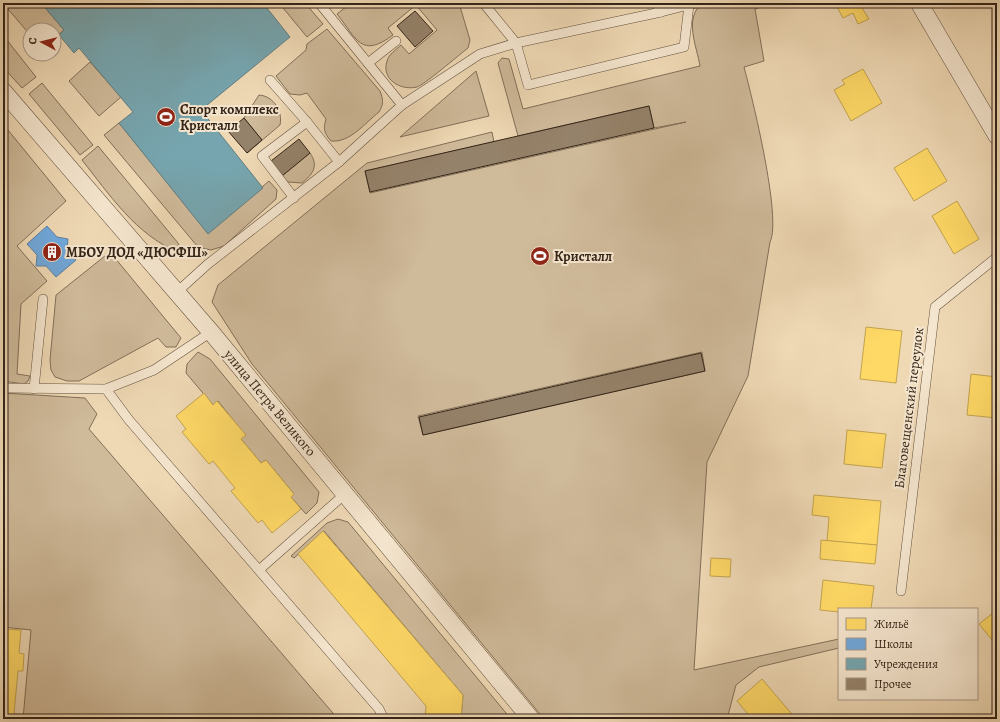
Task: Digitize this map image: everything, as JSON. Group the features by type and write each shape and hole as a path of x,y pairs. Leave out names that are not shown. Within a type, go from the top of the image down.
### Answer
{"street":[{"path":"919,3 997,136"},
{"name":"улица Петра Великого","path":"3,91 211,332 346,493 531,719"}],"lane":[{"path":"319,3 402,105"},
{"path":"177,292 208,264 339,162 402,105 480,54 516,44 692,4 684,47 528,85 516,44 485,5 494,3"},
{"path":"656,3 661,12"},
{"path":"368,63 396,42"},
{"path":"270,80 307,122 339,162"},
{"path":"294,198 262,156 307,122"},
{"name":"Благовещенский переулок","path":"901,591 935,307 997,257"},
{"path":"34,389 43,299"},
{"path":"3,388 106,389 154,370 211,332"},
{"path":"106,389 129,420 374,703 384,719"},
{"path":"260,570 346,493"}],"shaded area":[{"path":"3,3 41,3 57,22 22,22 22,26"},
{"path":"279,3 305,3 323,24 307,37"},
{"path":"351,3 459,3 470,40 468,48 421,85 411,88 398,85 389,78 387,73 386,67 389,56 401,45 409,54 437,30 416,5 388,28 393,35 374,45 366,45 360,43 355,38 337,14"},
{"path":"703,3 773,3 755,9 764,61 744,67 769,184 773,229 748,376 707,462 694,670 838,639 838,648 759,667 736,685 727,719 544,719 252,364 212,302 218,285 367,163 492,132 494,142 365,171 370,193 686,122 654,128 649,106 518,136 498,63 502,58 509,59 523,109 700,66 693,33 692,24 697,9","holes":["702,352 705,371 423,435 418,416"]},
{"path":"327,29 380,91 382,99 382,106 379,112 351,136 338,141 331,141 327,136 324,128 326,119 307,93 300,95 290,94 276,76 306,50 307,44"},
{"path":"3,35 22,59 22,62 24,62 36,77 22,88 3,67"},
{"path":"90,62 121,97 99,116 69,81"},
{"path":"476,71 489,116 400,137"},
{"path":"42,83 93,145 80,155 29,94"},
{"path":"259,95 269,98 279,110 281,120 280,125 247,153 262,140 244,118"},
{"path":"119,123 208,233 269,181 277,190 276,199 224,246 211,250 198,247 104,135"},
{"path":"3,124 66,201 17,246 47,281 21,304 17,374 30,376 28,381 24,384 3,381"},
{"path":"98,146 178,243 181,249 178,252 163,245 136,224 113,200 82,160"},
{"path":"310,153 314,162 314,170 312,173 302,183 288,182 282,176"},
{"path":"110,252 181,338 176,347 166,347 158,338 79,381 67,381 55,377 51,370 50,360 56,295"},
{"path":"198,352 210,359 319,492 317,503 306,514 291,497 294,494 266,460 261,463 241,439 245,435 218,401 213,405 186,373 187,364"},
{"path":"3,393 85,398 97,414 89,429 338,719 23,719 31,630 3,627 3,484 6,455 3,454"},
{"path":"338,519 348,522 511,719 461,719 463,695 324,531 294,558 291,556 327,523"}],"building: Жильё":[{"path":"835,3 859,3 869,19 858,24 853,13 843,18"},
{"path":"863,69 882,103 851,121 834,90 845,84 842,80"},
{"path":"927,148 947,181 914,201 894,168"},
{"path":"957,201 979,239 954,254 932,216"},
{"path":"866,327 902,331 896,383 860,379"},
{"path":"971,374 997,377 997,418 967,415"},
{"path":"204,393 213,405 217,401 246,435 241,439 261,463 266,460 294,494 291,497 301,509 272,533 262,520 258,523 231,491 235,488 213,461 209,464 182,432 186,429 176,416"},
{"path":"847,430 886,434 882,468 844,464"},
{"path":"814,495 881,501 877,545 827,541 829,517 812,515"},
{"path":"323,531 463,695 461,719 425,719 426,706 298,554"},
{"path":"821,540 877,545 875,564 820,559"},
{"path":"711,558 731,559 730,577 710,576"},
{"path":"823,580 874,586 871,608 838,608 838,612 820,610"},
{"path":"997,610 997,646 979,624"},
{"path":"3,629 21,630 19,653 24,654 23,671 18,671 14,714 18,714 18,719 3,719"},
{"path":"762,679 796,719 752,719 737,701"}],"building: Школы":[{"name":"МБОУ ДОД «ДЮСФШ»","path":"47,226 57,237 68,239 67,249 76,260 56,277 46,266 36,266 37,255 27,244"}],"building: Учреждения":[{"name":"Спорт комплекс Кристалл","path":"41,3 263,3 290,37 201,110 263,188 208,234 119,123 133,112 79,48 74,53 62,39 62,32 64,30 62,28 62,22 57,22"}],"building: Прочее":[{"path":"415,11 433,31 415,47 397,26"},
{"path":"649,106 654,128 370,192 365,171"},
{"path":"244,118 262,140 247,153 228,131"},
{"path":"299,139 310,153 282,176 271,161"},
{"path":"701,353 705,371 423,435 419,417"}],"place":[{"name":"Спорт комплекс Кристалл","path":"166,117"},
{"name":"МБОУ ДОД «ДЮСФШ»","path":"52,252"},
{"name":"Кристалл","path":"540,256"}]}
